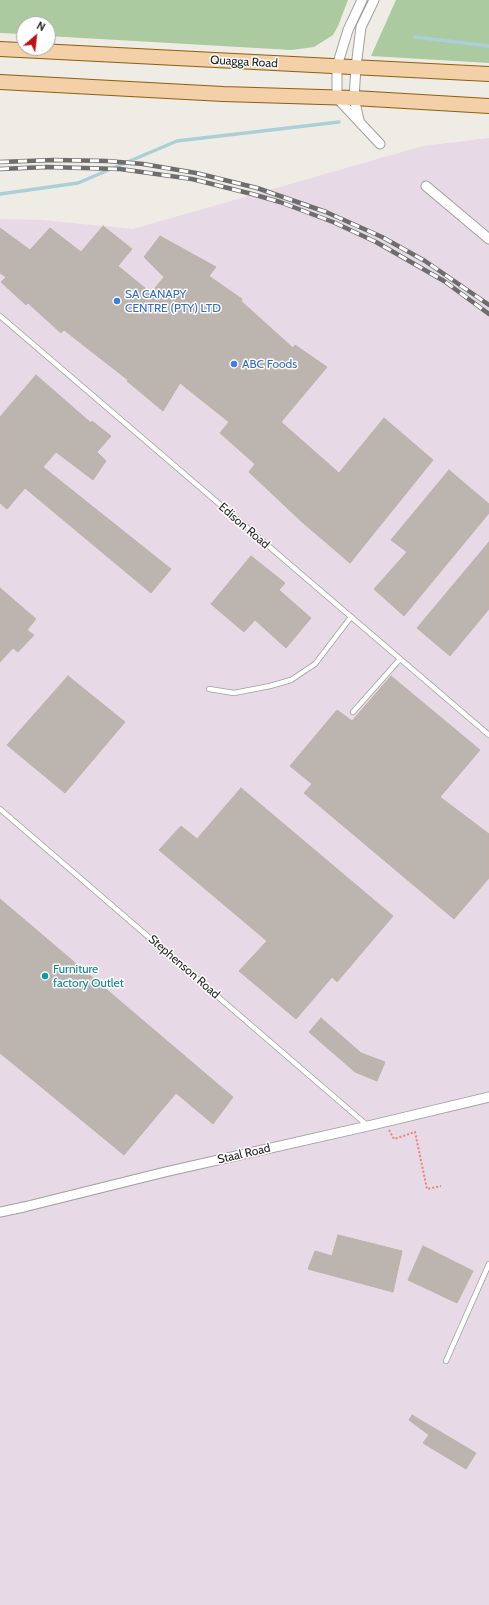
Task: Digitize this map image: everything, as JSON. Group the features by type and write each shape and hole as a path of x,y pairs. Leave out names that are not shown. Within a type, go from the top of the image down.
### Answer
{"main road":[{"name":"Quagga Road","path":"0,49 489,74"},
{"path":"0,82 354,98 489,106"}],"street":[{"path":"362,0 348,30 337,66 337,98 348,111 360,120 380,144"},
{"path":"360,120 354,98 356,67 361,27 374,0"},
{"path":"426,186 489,238"},
{"name":"Staal Road","path":"0,1212 489,1097"}],"lane":[{"name":"Edison Road","path":"0,316 489,735"},
{"path":"210,689 234,693 291,680 315,664 351,617"},
{"path":"353,712 400,659"},
{"name":"Stephenson Road","path":"0,808 368,1126"},
{"path":"446,1361 489,1264"}],"path":[{"path":"394,1139 415,1132 427,1189 441,1186"}],"shaded area":[{"path":"489,138 489,1605 0,1605 0,219 42,220 133,229 423,146"}],"green space":[{"path":"0,0 348,0 333,35 314,47 291,50 56,36 56,16 16,16 16,34 0,33"},
{"path":"396,0 489,0 489,63 371,56"}],"building":[{"path":"103,226 132,249 118,266 151,293 164,277 144,257 160,236 216,267 209,276 242,299 241,301 293,348 295,345 327,367 281,422 339,473 384,418 433,460 350,563 302,522 249,472 255,464 220,433 229,422 180,383 163,411 127,381 128,380 64,330 61,333 28,303 26,305 1,282 6,277 0,273 0,228 30,250 50,228 81,252"},
{"path":"36,375 91,423 92,421 111,436 97,452 106,461 93,480 56,452 43,467 171,569 151,593 25,488 7,509 0,503 0,417"},
{"path":"449,470 489,504 489,513 404,616 374,589 407,552 391,540"},
{"path":"489,542 489,609 450,656 417,628"},
{"path":"251,556 285,583 279,590 311,618 286,648 255,620 244,632 211,604"},
{"path":"0,588 36,619 27,630 34,635 18,652 13,648 0,662"},
{"path":"68,676 125,722 65,793 7,745"},
{"path":"391,676 480,750 440,797 489,834 489,878 454,919 304,793 312,784 290,766 337,710 352,721"},
{"path":"241,788 393,916 337,982 332,977 296,1019 239,971 267,941 159,850 181,826 197,839"},
{"name":"Furniture factory Outlet","path":"0,899 233,1097 213,1124 176,1093 124,1155 0,1053"},
{"path":"321,1018 361,1053 385,1062 377,1081 355,1072 309,1032"},
{"path":"338,1235 402,1251 393,1292 308,1269 315,1251 332,1256"},
{"path":"423,1246 473,1271 457,1303 408,1280"},
{"path":"412,1415 476,1453 466,1469 423,1443 429,1435 409,1420"}],"waterway":[{"path":"415,37 489,46"},
{"path":"0,194 78,183 177,141 339,122"}],"railway":[{"path":"0,162 54,160 107,161 143,164 196,173 257,188 326,212 382,237 425,261 489,305"},
{"path":"0,169 47,167 120,169 192,179 280,202 333,222 376,242 444,281 489,314"}],"place":[{"name":"SA CANAPY CENTRE (PTY) LTD","path":"117,301"},
{"name":"ABC Foods","path":"234,364"},
{"name":"Furniture factory Outlet","path":"45,976"}]}
